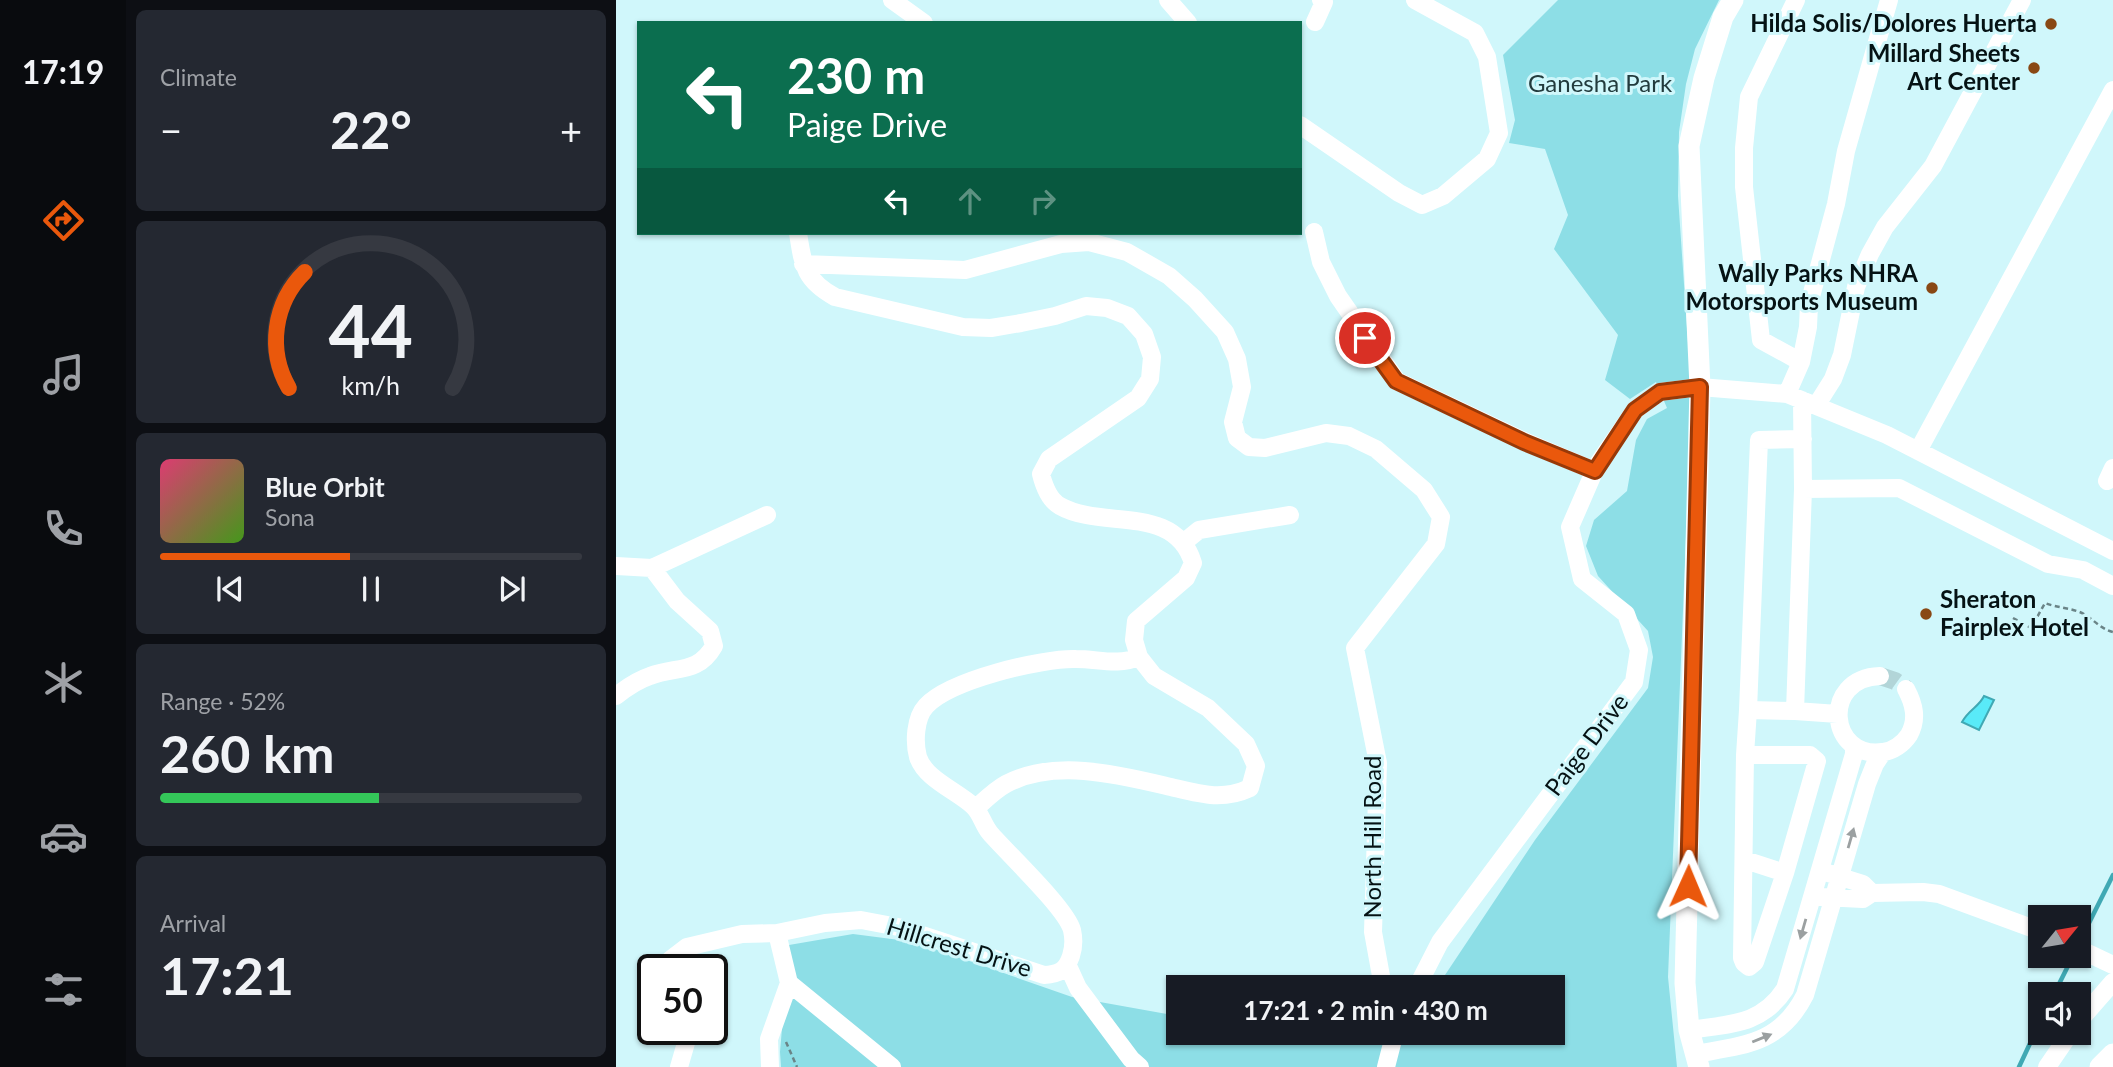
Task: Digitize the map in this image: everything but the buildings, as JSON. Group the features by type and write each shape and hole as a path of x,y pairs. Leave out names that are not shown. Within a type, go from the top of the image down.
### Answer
{"main road":[{"path":"1697,1060 1689,1030 1685,983 1700,387 1689,146 1704,78 1723,16 1733,0"},
{"path":"2101,1067 2113,1054"}],"street":[{"path":"892,0 921,21"},
{"path":"1168,0 1186,21"},
{"path":"1315,22 1324,2 1321,0"},
{"path":"1302,126 1399,193 1422,205 1443,196 1487,159 1499,133 1487,57 1475,33 1415,0"},
{"path":"1796,0 1749,97 1744,148 1744,187 1761,340 1801,362"},
{"path":"1802,400 1833,379 1842,355 1856,287 1870,254 1885,227 1933,166 2022,0"},
{"path":"1795,711 1803,489 1801,362 1810,304 1836,204 1846,150 1888,1"},
{"path":"1918,451 2113,89"},
{"path":"1314,232 1321,262 1338,296 1396,381 1524,442 1595,471"},
{"path":"798,235 803,264 816,287 835,297 963,327 991,328 1011,325 1086,306 1107,308 1128,316 1144,334 1152,357 1150,379 1138,398 1049,459 1041,474 1045,489 1058,505 1082,514 1149,523 1175,534 1188,549 1192,563 1186,578 1136,621 1133,640 1139,657 1154,676 1208,708 1246,744 1256,766 1250,788 1234,795 1212,796 1143,780 1080,770 1043,772 1006,784 976,808 929,772 919,758 916,739 918,722 925,707 942,694 1008,669 1075,659 1113,663 1139,657"},
{"name":"North Hill Road","path":"803,264 965,270 1060,244 1089,242 1127,252 1169,276 1195,299 1225,332 1237,359 1242,387 1233,422 1237,438 1249,447 1265,448 1326,433 1349,436 1376,449 1424,490 1441,517 1436,544 1355,648 1378,763 1373,932 1381,975"},
{"name":"Paige Drive","path":"1424,975 1440,942 1634,682 1639,650 1626,614 1582,579 1570,527 1595,471 1635,410 1660,392 1700,387 1802,400 1886,435 2105,547"},
{"path":"1745,755 1810,755 1817,761 1785,873 1755,962 1749,967 1742,958 1745,755 1759,440 1803,439"},
{"path":"1803,489 1899,488 2048,564 2082,570 2113,586"},
{"path":"1183,543 1199,530 1290,514"},
{"path":"616,566 652,568 767,515"},
{"path":"2082,570 2105,547"},
{"path":"616,696 651,675 693,667 707,659 714,646 710,631 677,601 652,568"},
{"path":"1880,676 1859,680 1849,687 1842,698 1838,714 1843,734 1854,746 1874,753 1883,752 1898,747 1908,737 1915,713 1906,689"},
{"path":"1748,710 1838,714"},
{"path":"1689,1030 1753,1019 1767,1011 1777,1000 1788,981 1854,754 1854,746"},
{"path":"1697,1060 1776,1032 1788,1022 1805,995 1867,784 1883,752"},
{"name":"Hillcrest Drive","path":"678,954 687,947 741,934 777,933 825,923 861,920 898,928 1044,975 1058,974 1068,966 1074,948 1072,928 1058,908 987,829 976,808"},
{"path":"1745,860 1785,873"},
{"path":"1820,871 1863,884 1872,893"},
{"path":"1812,896 1863,899 1872,893 1939,894 2028,927"},
{"path":"770,1067 769,1039 789,983 777,933"},
{"path":"2091,955 2107,962"},
{"path":"1068,966 1078,988 1131,1059 1140,1067"},
{"path":"2091,1007 2113,982"},
{"path":"789,983 892,1067"},
{"path":"678,1067 685,1045"},
{"path":"1386,1067 1390,1045"},
{"path":"2048,1067 2062,1045"}],"path":[{"path":"2013,618 2031,628 2045,603 2081,612 2104,630 2113,632"}],"green space":[{"name":"Ganesha Park","path":"1558,0 1719,0 1695,49 1686,84 1679,132 1678,196 1690,372 1690,439 1668,977 1677,1067 781,1067 789,945 853,934 915,942 1072,997 1166,1014 1166,1045 1565,1045 1565,975 1445,975 1535,840 1648,688 1653,657 1648,631 1598,576 1586,546 1594,520 1627,491 1636,440 1647,419 1667,408 1656,382 1630,399 1605,380 1618,335 1554,249 1568,215 1545,149 1509,143 1515,120 1503,55"}],"shaded area":[{"path":"1984,696 1994,700 1979,730 1962,722"}],"waterway":[{"path":"2091,919 2113,875"},
{"path":"2060,982 2067,968"},
{"path":"2019,1067 2029,1045"}],"tunnel":[{"path":"1880,676 1895,681 1906,689"}],"place":[{"name":"Hilda Solis/Dolores Huerta","path":"2051,24"},
{"name":"Millard Sheets Art Center","path":"2034,68"},
{"name":"Wally Parks NHRA Motorsports Museum","path":"1932,288"},
{"name":"Sheraton Fairplex Hotel","path":"1926,614"}],"route":[{"path":"1365,338 1396,381 1524,442 1595,471 1635,410 1660,392 1700,387 1688,886"}]}
